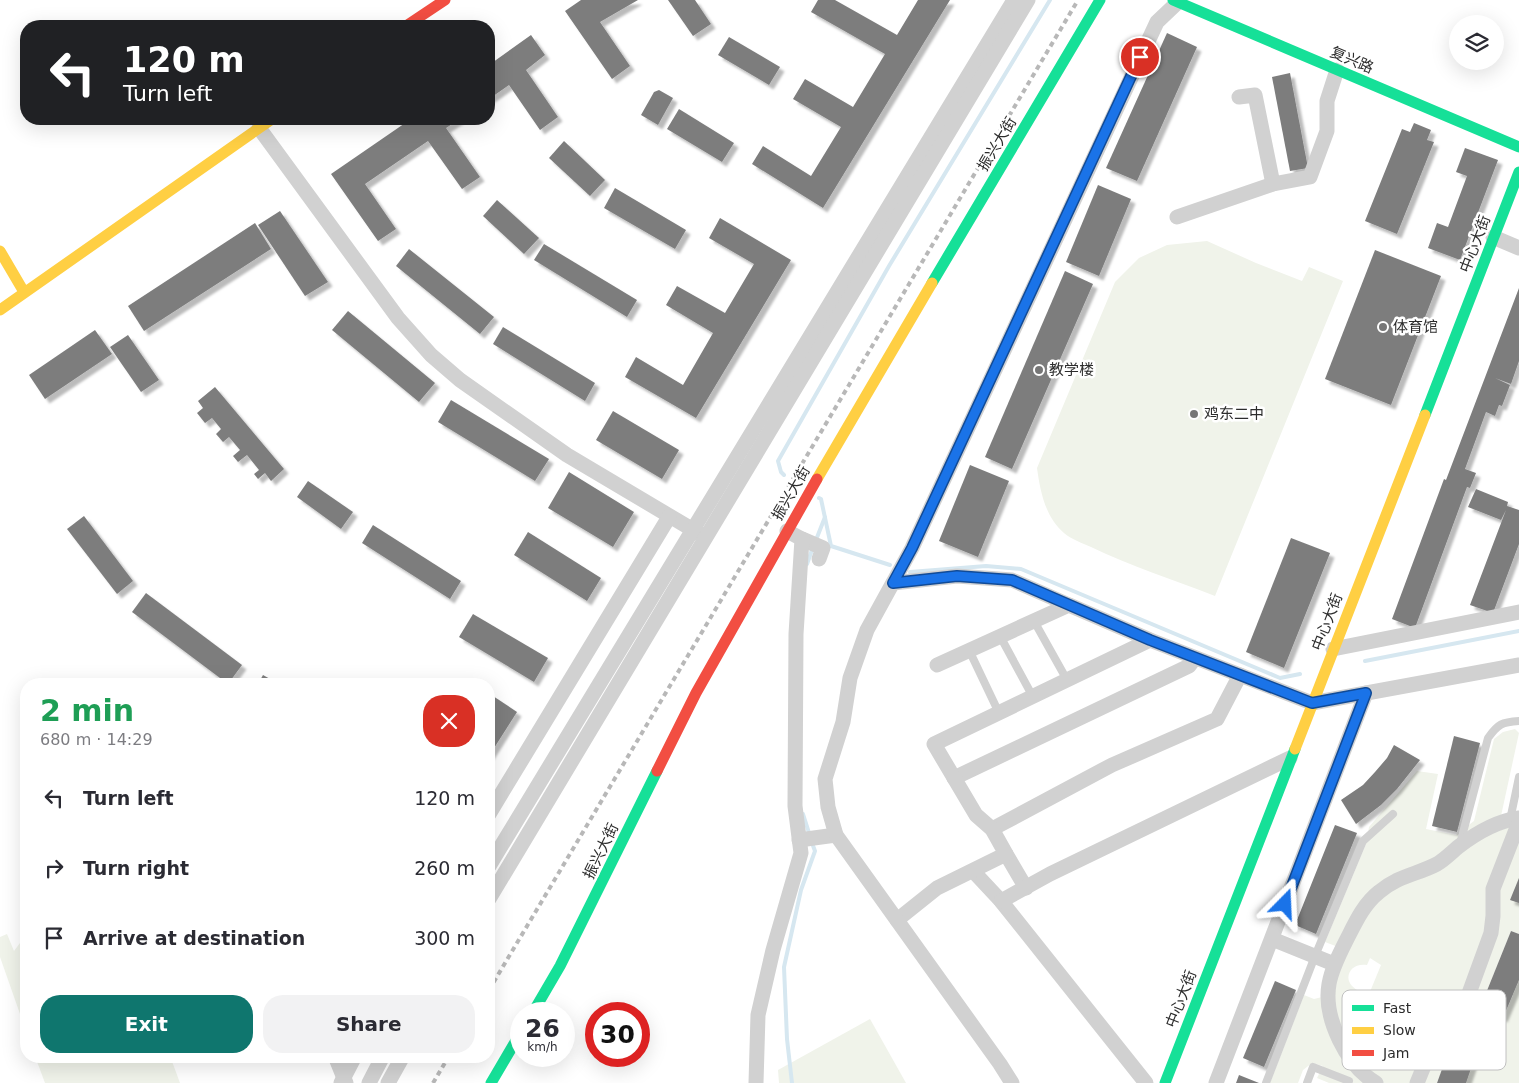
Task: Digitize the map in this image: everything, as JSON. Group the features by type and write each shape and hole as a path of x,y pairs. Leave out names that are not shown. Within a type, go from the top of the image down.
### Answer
{"street":[{"path":"415,20 445,0"},
{"path":"495,856 1014,0"},
{"path":"495,889 1028,0"},
{"name":"振兴大街","path":"539,1002 560,966 696,693 787,531 1100,0"},
{"path":"1012,1083 836,835 828,807 825,779 843,722 850,678 867,630 912,548 1157,22 1175,1"},
{"name":"复兴路","path":"1175,1 1519,147"},
{"path":"1177,217 1273,184 1310,177 1327,131 1327,101 1338,70"},
{"path":"1239,97 1255,95 1273,184"},
{"path":"0,310 263,125"},
{"path":"259,128 398,318 431,355 460,380 567,455 706,538"},
{"name":"中心大街","path":"1165,1083 1519,172"},
{"path":"1494,237 1519,248"},
{"path":"0,251 24,292"},
{"path":"495,804 669,517"},
{"path":"787,531 823,548 819,558"},
{"path":"756,1083 758,1016 773,950 801,852 795,806 795,744 796,634 802,539"},
{"path":"893,583 957,576 1012,580 1150,640 1312,703 1519,665"},
{"path":"937,665 1069,605"},
{"path":"1333,649 1519,612"},
{"path":"1026,888 992,829 976,815 934,744 1150,640"},
{"path":"954,778 1189,666 1195,658"},
{"path":"992,829 1112,765 1217,720 1240,676"},
{"path":"1216,1083 1366,693"},
{"path":"1001,901 1050,874 1290,758"},
{"path":"1342,1045 1334,1027 1328,1006 1328,986 1334,964 1362,910 1378,892 1400,877 1438,864 1479,832 1516,820"},
{"path":"1470,990 1492,934 1494,916 1493,889 1516,820"},
{"path":"799,840 836,835"},
{"path":"897,920 937,888 1006,854"},
{"path":"973,870 1001,901 1146,1083"},
{"path":"1272,939 1334,964"},
{"path":"491,1083 510,1051"},
{"path":"338,1063 344,1081"},
{"path":"344,1081 352,1063"},
{"path":"369,1083 379,1063"},
{"path":"388,1083 399,1063"},
{"path":"1360,1070 1368,1079 1376,1083"},
{"path":"1417,1083 1423,1070"}],"lane":[{"path":"1034,621 1067,680"},
{"path":"1000,636 1033,697"},
{"path":"969,650 999,713"},
{"path":"1460,846 1488,738 1497,726 1519,721"},
{"path":"1516,820 1519,777"},
{"path":"1266,1083 1315,956 1364,841 1393,814"},
{"path":"1306,1083 1313,1067 1349,1082 1353,1070"}],"shaded area":[{"path":"1207,241 1302,281 1309,267 1343,281 1215,596 1121,560 1067,535 1052,519 1044,503 1037,468 1115,282 1139,258 1167,245"},
{"path":"1515,729 1519,733 1501,816 1519,828 1519,934 1511,931 1487,990 1371,990 1381,965 1370,958 1367,965 1356,966 1349,973 1349,982 1357,990 1342,990 1342,1070 1442,1070 1437,1083 1329,1083 1317,1078 1323,1066 1312,1063 1303,1070 1298,1083 1270,1083 1304,995 1314,999 1322,997 1346,950 1325,942 1366,844 1369,827 1417,771 1438,774 1426,829 1456,835 1474,821 1494,739 1503,732"},
{"path":"7,934 14,951 20,943 20,1014 0,957 0,937"},
{"path":"1519,980 1519,1083 1466,1083 1464,1070 1506,1070 1506,1011"},
{"path":"870,1019 906,1083 779,1083 778,1070"},
{"path":"38,1063 173,1063 180,1083 45,1083"}],"building":[{"path":"581,0 638,0 600,22 630,66 612,79 565,11"},
{"path":"668,0 695,0 711,24 693,36"},
{"path":"818,0 835,0 897,35 918,0 950,0 823,208 752,164 763,146 811,176 841,127 793,99 805,79 853,107 885,54 811,12"},
{"path":"1167,33 1197,47 1137,181 1106,168"},
{"path":"531,35 545,55 526,70 558,117 540,130 509,85 495,95 495,61"},
{"path":"729,37 780,67 769,85 718,55"},
{"path":"1290,73 1308,168 1290,171 1272,77"},
{"path":"659,90 673,98 658,125 641,115 654,92"},
{"path":"679,109 734,143 722,162 667,129"},
{"path":"1414,123 1431,130 1427,140 1434,142 1397,234 1365,221 1402,129 1410,132"},
{"path":"402,125 451,125 446,128 480,177 462,189 428,141 365,184 396,229 378,241 331,174"},
{"path":"564,141 605,180 590,196 549,158"},
{"path":"1465,148 1498,160 1460,260 1428,248 1437,223 1448,227 1467,176 1456,172"},
{"path":"1098,185 1131,199 1099,276 1066,262"},
{"path":"615,188 686,230 675,249 604,208"},
{"path":"497,200 539,238 524,254 483,216"},
{"path":"280,211 328,282 305,296 258,225"},
{"path":"720,218 791,260 696,418 625,377 636,357 683,385 713,333 666,305 677,286 725,313 754,264 709,238"},
{"path":"255,223 271,249 144,331 128,306"},
{"path":"544,244 637,300 627,317 534,260"},
{"path":"409,249 494,317 480,334 396,266"},
{"name":"体育馆","path":"1375,250 1441,276 1391,405 1325,379"},
{"name":"教学楼","path":"1065,271 1093,284 1012,469 985,457"},
{"path":"1519,288 1519,361 1511,384 1495,378 1510,385 1502,406 1499,405 1495,416 1486,412 1465,469 1476,473 1470,488 1467,487 1415,628 1392,619 1444,479 1446,480"},
{"path":"348,311 435,383 419,402 332,330"},
{"path":"503,327 595,383 585,401 493,344"},
{"path":"95,330 112,354 45,399 29,375"},
{"path":"128,335 159,380 141,392 110,347"},
{"path":"215,387 284,469 271,481 265,473 258,479 254,474 259,470 247,455 238,462 233,456 240,450 229,437 223,442 216,434 221,429 212,418 205,423 197,413 203,408 198,401"},
{"path":"451,400 549,459 535,481 438,422"},
{"path":"613,411 679,450 662,479 596,440"},
{"path":"970,465 1009,481 978,557 939,541"},
{"path":"569,472 634,512 613,547 548,508"},
{"path":"308,481 353,512 341,529 297,497"},
{"path":"1476,489 1508,502 1507,506 1519,510 1519,544 1493,613 1470,605 1506,510 1501,520 1468,507"},
{"path":"84,516 133,581 117,594 67,529"},
{"path":"373,525 461,581 450,599 362,543"},
{"path":"528,532 601,578 587,601 514,555"},
{"path":"1291,538 1330,553 1284,668 1246,652"},
{"path":"146,593 242,665 232,678 220,678 132,612"},
{"path":"473,614 548,658 534,682 459,637"},
{"path":"495,697 517,712 495,747"},
{"path":"1454,736 1480,743 1457,832 1432,826"},
{"path":"1394,745 1420,760 1397,789 1381,805 1356,824 1341,800 1363,785 1387,758"},
{"path":"1335,825 1357,833 1316,934 1295,925"},
{"path":"1519,878 1519,903 1510,900"},
{"path":"1511,931 1519,934 1519,980 1506,1011 1506,990 1487,990"},
{"path":"1275,981 1296,990 1264,1067 1243,1058"},
{"path":"1442,1070 1470,1070 1466,1083 1437,1083"},
{"path":"1239,1075 1259,1083 1236,1083"}],"waterway":[{"path":"784,475 781,472 778,461 889,266 1050,0"},
{"path":"819,498 821,499 831,546 890,565"},
{"path":"816,540 825,517"},
{"path":"807,564 813,547"},
{"path":"910,572 986,566 1021,569 1280,678 1300,674"},
{"path":"1365,661 1519,631"},
{"path":"803,814 810,836"},
{"path":"792,1083 787,1039 784,967 801,890 815,851 812,843"}],"railway":[{"path":"495,980 1078,0"},
{"path":"433,1083 445,1063"}],"traffic: fast":[{"path":"932,283 1100,0"},
{"path":"1173,0 1519,147"},
{"path":"1425,415 1519,172"},
{"path":"1165,1083 1295,749"},
{"path":"539,1002 560,966 657,771"},
{"path":"491,1083 510,1051"}],"traffic: slow":[{"path":"0,310 263,125"},
{"path":"0,251 24,292"},
{"path":"817,479 932,283"},
{"path":"1295,749 1425,415"}],"traffic: jam":[{"path":"415,20 445,0"},
{"path":"657,771 696,693 817,479"}],"place":[{"name":"体育馆","path":"1383,327"},
{"name":"教学楼","path":"1039,370"},
{"name":"鸡东二中","path":"1194,414"}],"route":[{"path":"1140,57 912,548 893,583 957,576 1012,580 1150,640 1312,703 1366,693 1285,904"}]}
